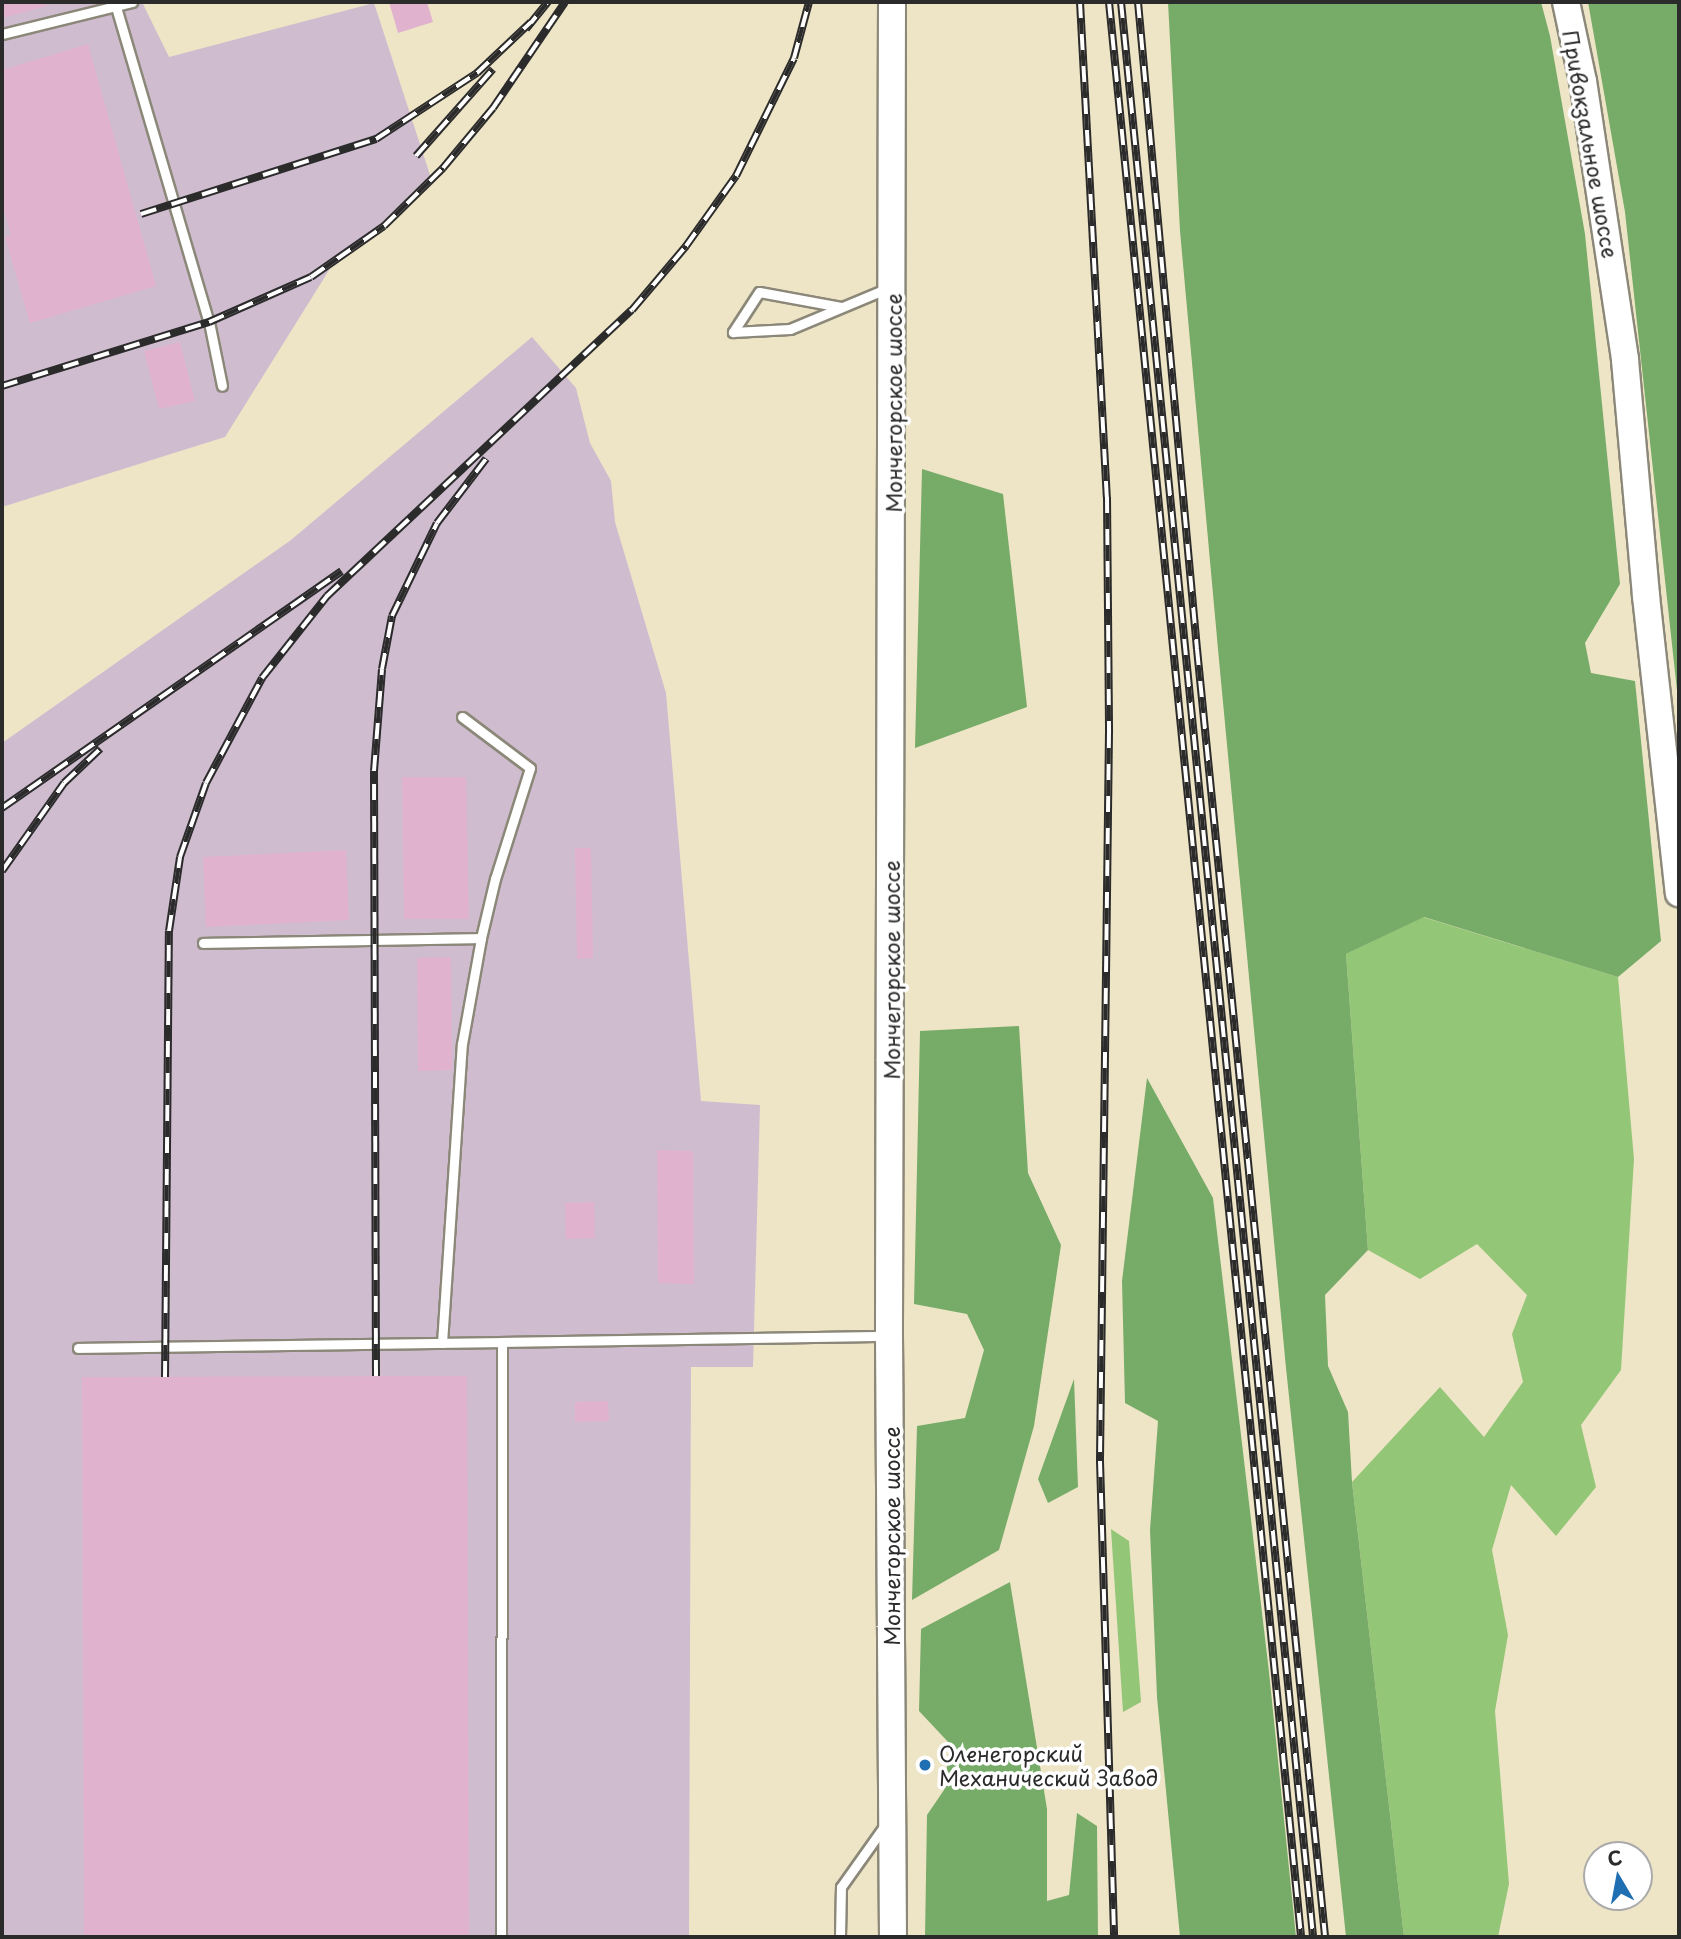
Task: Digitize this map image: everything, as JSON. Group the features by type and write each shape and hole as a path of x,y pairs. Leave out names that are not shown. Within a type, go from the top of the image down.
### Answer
{"street":[{"name":"Мончегорское шоссе","path":"892,2 889,1336 893,1937"},
{"name":"Привокзальное шоссе","path":"1566,2 1583,81 1615,286 1679,892"}],"lane":[{"path":"2,34 132,2"},
{"path":"116,7 209,322 222,386"},
{"path":"841,307 759,292 733,332 790,329 893,285"},
{"path":"442,1343 462,1044 481,938 495,879 530,768 462,717"},
{"path":"203,943 481,938"},
{"path":"78,1348 889,1336"},
{"path":"501,1937 502,1342"},
{"path":"840,1937 841,1887 893,1815"}],"shaded area":[{"path":"2,2 142,2 169,57 374,3 432,181 331,267 225,437 2,507"},
{"path":"532,337 576,388 590,443 611,481 615,522 666,693 701,1101 760,1105 753,1367 691,1367 689,1937 2,1937 2,743 291,540"}],"green space":[{"path":"1168,2 1541,2 1550,36 1585,234 1620,584 1585,643 1591,673 1635,681 1661,941 1618,977 1424,917 1346,954 1368,1250 1325,1295 1328,1366 1348,1412 1352,1482 1404,1937 1346,1937 1286,1368 1219,660 1180,231"},
{"path":"1588,2 1679,2 1679,709 1625,212"},
{"path":"922,469 1003,494 1027,707 915,748"},
{"path":"1423,917 1618,977 1634,1159 1621,1370 1581,1425 1596,1487 1556,1536 1511,1485 1492,1550 1508,1635 1495,1711 1509,1884 1498,1937 1404,1937 1352,1482 1440,1387 1484,1437 1523,1382 1512,1334 1527,1295 1477,1244 1420,1279 1368,1250 1346,954"},
{"path":"1019,1026 1028,1173 1061,1245 1034,1426 999,1550 912,1600 917,1426 965,1418 984,1350 967,1314 914,1304 920,1031"},
{"path":"1147,1078 1213,1198 1269,1672 1296,1937 1180,1937 1157,1697 1150,1530 1158,1421 1125,1403 1122,1281"},
{"path":"1074,1379 1078,1487 1048,1503 1038,1479"},
{"path":"1111,1529 1129,1541 1141,1702 1123,1712"},
{"path":"1010,1582 1047,1809 1047,1901 1069,1895 1077,1813 1097,1826 1098,1937 925,1937 927,1815 944,1790 950,1744 919,1711 921,1629"}],"building":[{"path":"2,2 47,2 47,6 2,18"},
{"path":"389,2 427,2 433,22 398,33"},
{"path":"88,44 156,286 30,323 5,237 11,235 2,203 2,70"},
{"path":"180,342 195,401 159,409 144,351"},
{"path":"402,777 466,777 469,919 404,919"},
{"path":"575,848 591,848 593,958 577,959"},
{"path":"346,850 349,920 206,927 203,857"},
{"path":"451,957 452,1070 418,1071 417,958"},
{"path":"657,1150 693,1151 694,1284 658,1283"},
{"path":"594,1202 595,1238 566,1239 565,1203"},
{"path":"467,1376 469,1937 84,1937 82,1377"},
{"path":"608,1401 609,1421 575,1422 575,1402"}],"railway":[{"path":"526,29 548,2"},
{"path":"2,386 209,322 311,277 384,226 443,168 493,108 565,2"},
{"path":"165,1377 169,931 180,857 206,783 262,678 327,596 632,310 686,246 736,176 794,58 809,2"},
{"path":"1080,2 1107,497 1109,732 1100,1461 1114,1937"},
{"path":"1109,2 1301,1937"},
{"path":"1121,2 1313,1937"},
{"path":"1138,2 1197,649 1325,1937"},
{"path":"141,214 376,139 477,73 531,22"},
{"path":"416,156 493,69"},
{"path":"376,1376 374,771 382,669 392,616 437,523 486,459"},
{"path":"2,808 342,571"},
{"path":"2,871 64,783 100,749"}],"place":[{"name":"Оленегорский Механический Завод","path":"925,1765"}]}
